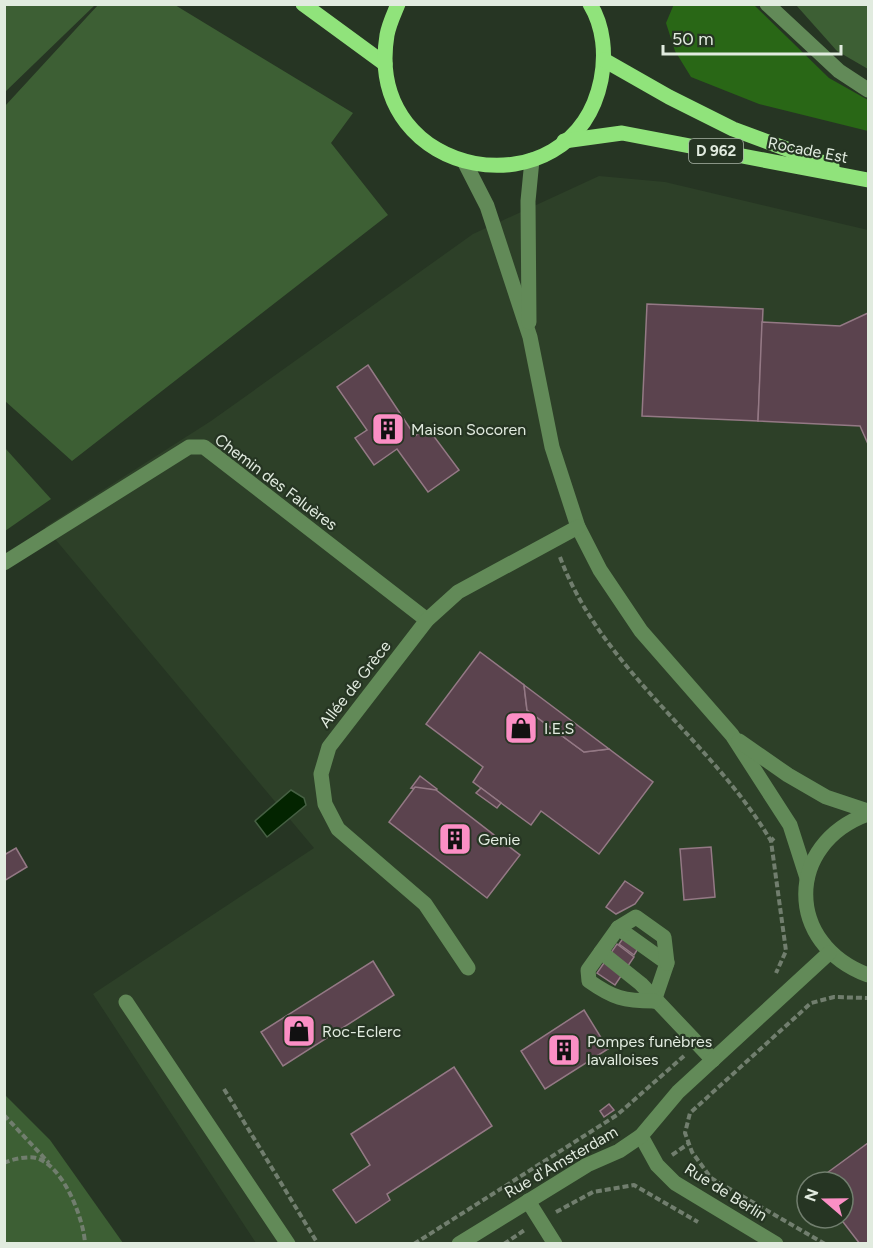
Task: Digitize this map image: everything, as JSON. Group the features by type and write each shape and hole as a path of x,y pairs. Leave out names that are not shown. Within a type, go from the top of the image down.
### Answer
{"main road":[{"path":"303,4 384,64"},
{"path":"398,4 387,33 384,64 392,97 409,126 434,149 465,163 499,167 531,160 564,141 583,121 598,92 604,60 595,7"},
{"name":"Rocade Est","path":"604,60 669,97 733,129 868,180"},
{"name":"Rocade Est","path":"564,141 622,134 868,180"}],"street":[{"path":"767,4 839,71 868,90"},
{"path":"530,337 528,201 531,160"},
{"path":"465,163 487,206 530,337 552,447 578,527 600,570 641,632 732,735 790,825 807,878 807,904 813,928 829,952 849,968 868,975"},
{"name":"Chemin des Faluères","path":"4,563 189,447 204,447 427,621"},
{"name":"Allée de Grèce","path":"468,968 425,904 338,830 325,804 321,774 329,747 427,621 458,592 555,542 578,527"},
{"path":"732,735 788,775 826,797 868,813"},
{"path":"807,878 816,855 830,836 849,821 868,813"},
{"path":"618,927 667,963 654,1000 626,1001 607,994 589,981 588,970 618,927"},
{"path":"601,952 641,984 713,1060"},
{"name":"Rue d'Amsterdam","path":"459,1244 587,1164 619,1151 641,1136 678,1092 829,952"},
{"path":"126,1002 288,1244"},
{"name":"Rue de Berlin","path":"641,1136 657,1165 675,1183 776,1243"},
{"path":"528,1201 555,1244"}],"path":[{"path":"555,542 569,580 621,660 745,800 771,841 786,951 779,970 771,977"},
{"path":"771,841 790,825"},
{"path":"825,1244 711,1178 692,1152 685,1133 690,1113 811,1003 834,997 868,998"},
{"path":"414,1244 617,1114 698,1044"},
{"path":"224,1089 318,1244"},
{"path":"4,1115 51,1166 64,1185 79,1214 85,1231 85,1244"},
{"path":"4,1163 35,1158 51,1166"},
{"path":"504,1244 593,1192 634,1185 705,1226"}],"shaded area":[{"path":"5,4 95,4 95,5 5,92"},
{"path":"98,5 175,5 353,113 331,143 388,215 72,461 5,401 5,106"},
{"path":"796,5 868,5 868,69 837,51"},
{"path":"599,176 665,182 868,230 868,1243 256,1243 93,994 314,848 45,527 211,421 473,234"},
{"path":"5,448 51,499 5,531 4,530"},
{"path":"291,790 304,798 306,805 267,837 255,821"},
{"path":"4,1094 50,1140 123,1243 5,1243"}],"green space":[{"path":"674,4 754,5 829,78 868,100 868,131 759,104 691,77 675,51 666,23"}],"building":[{"path":"647,304 763,309 758,421 642,416"},
{"path":"868,313 868,444 860,426 758,421 762,322 840,326"},
{"name":"Maison Socoren","path":"368,365 415,436 427,427 459,470 428,492 397,449 374,465 355,438 367,430 337,387"},
{"path":"480,652 524,685 527,710 584,752 609,749 653,782 599,854 541,811 531,825 473,782 483,767 426,724"},
{"path":"524,685 609,749 584,752 527,710"},
{"path":"420,776 437,789 411,788"},
{"name":"Genie","path":"415,787 436,790 520,855 487,898 389,822"},
{"path":"481,788 501,803 497,808 476,793"},
{"path":"711,847 715,897 684,900 680,849"},
{"path":"16,848 27,867 4,881 4,855"},
{"path":"625,881 643,893 635,904 616,914 606,907"},
{"path":"624,937 639,947 634,955 619,944"},
{"path":"617,944 634,957 615,985 597,973"},
{"path":"373,961 394,995 283,1066 261,1032"},
{"name":"Pompes funèbres lavalloises","path":"584,1010 608,1049 545,1089 521,1051"},
{"path":"454,1067 492,1126 387,1194 390,1200 356,1223 333,1190 370,1165 351,1134"},
{"path":"609,1104 614,1110 604,1117 600,1111"},
{"path":"868,1143 868,1244 860,1244 849,1230 855,1230 855,1170 831,1170"}],"place":[{"name":"Maison Socoren","path":"388,429"},
{"name":"I.E.S","path":"521,728"},
{"name":"Genie","path":"455,839"},
{"name":"Roc-Eclerc","path":"299,1031"},
{"name":"Pompes funèbres lavalloises","path":"564,1050"}]}
